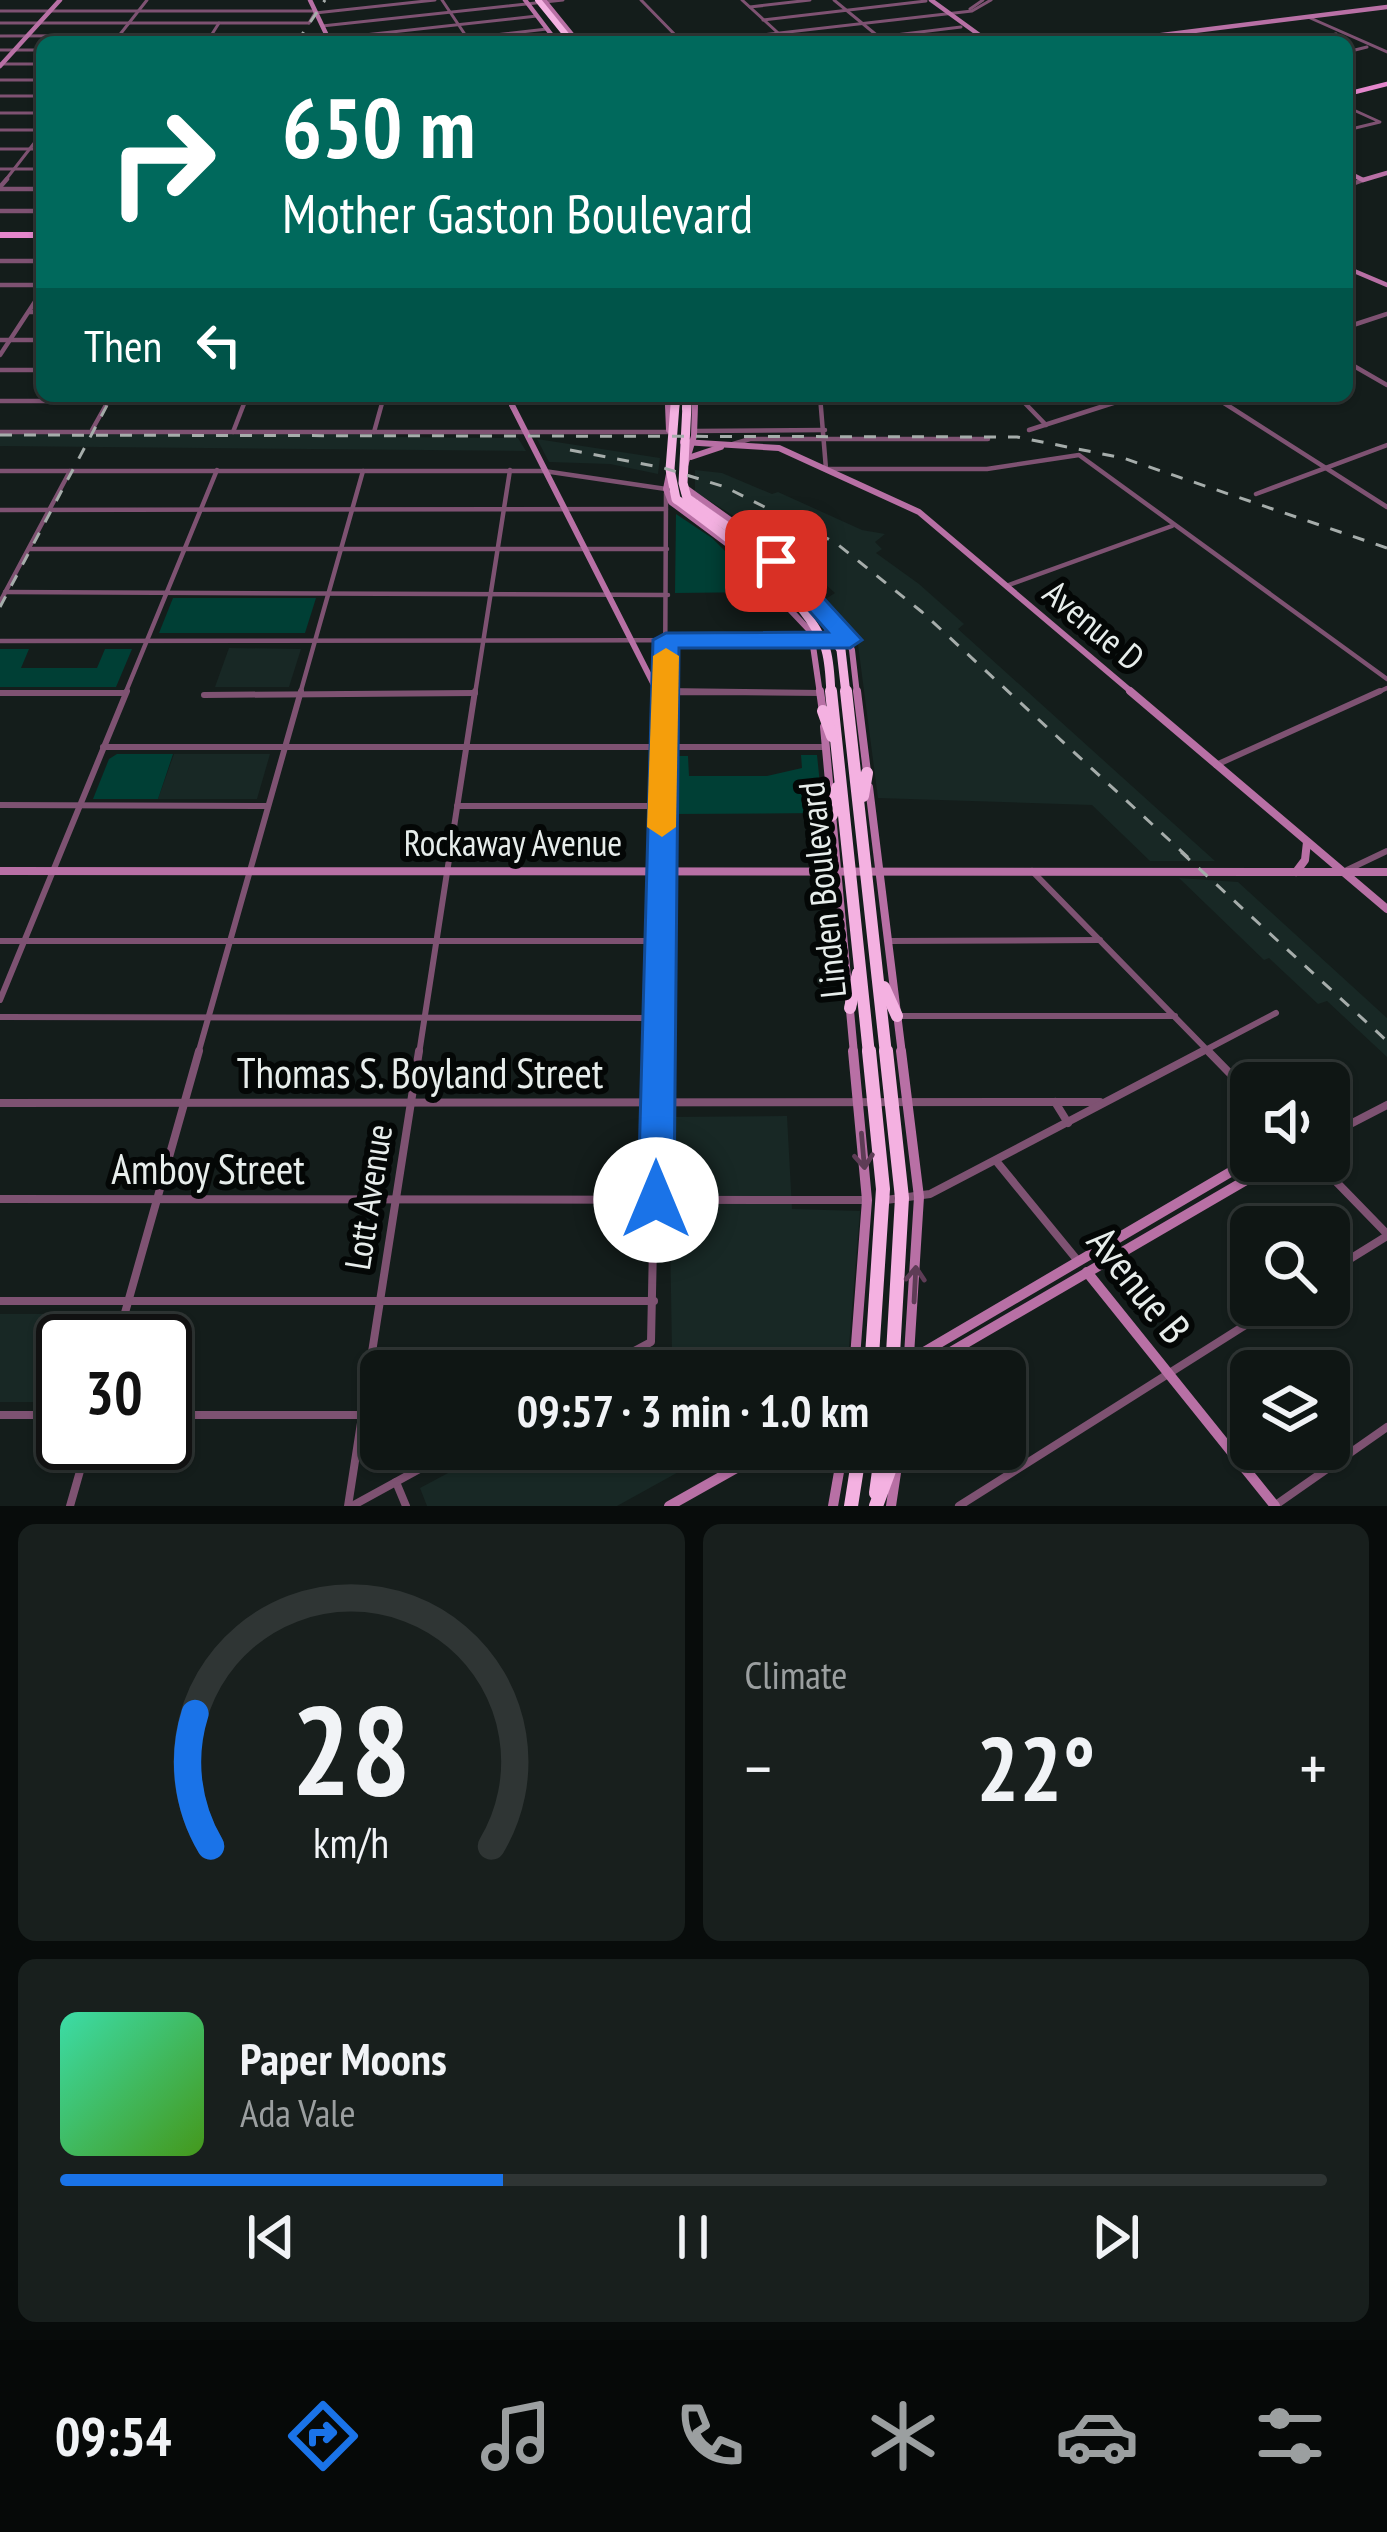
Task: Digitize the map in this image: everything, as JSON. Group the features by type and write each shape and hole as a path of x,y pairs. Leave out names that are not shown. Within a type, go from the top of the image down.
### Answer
{"highway":[{"path":"535,2 541,17 562,34"},
{"path":"535,2 562,34"},
{"path":"681,402 687,498 745,539 824,620 832,640"},
{"path":"684,442 670,470 673,493 681,505 735,542 832,640"},
{"name":"Linden Boulevard","path":"832,640 832,749 840,773 844,871 860,964 875,1200 871,1350"},
{"name":"Linden Boulevard","path":"832,640 873,871 878,973 911,1198 894,1350"},
{"path":"823,710 832,749"},
{"path":"860,811 867,772"},
{"path":"832,815 840,773"},
{"path":"850,1008 860,964"},
{"path":"878,973 897,1016"},
{"path":"851,1506 857,1470"},
{"path":"875,1506 879,1470"},
{"path":"875,1506 890,1470"}],"main road":[{"path":"1353,90 1385,82"},
{"path":"0,235 36,235"}],"street":[{"path":"0,65 60,0"},
{"path":"119,35 147,0"},
{"path":"211,35 234,0"},
{"path":"310,0 327,36"},
{"path":"0,11 315,12 435,0"},
{"path":"442,0 466,36"},
{"path":"322,26 563,0"},
{"path":"641,0 676,36"},
{"path":"742,0 781,36"},
{"path":"749,7 810,0"},
{"path":"834,0 878,36"},
{"path":"763,20 927,0 977,36"},
{"path":"974,9 982,0"},
{"path":"752,36 974,9 991,0"},
{"path":"1154,36 1387,8"},
{"path":"302,35 315,12"},
{"path":"947,13 975,36"},
{"path":"356,36 541,17"},
{"path":"1307,17 1347,36"},
{"path":"0,23 309,23"},
{"path":"887,36 961,27"},
{"path":"1327,36 1340,33"},
{"path":"531,36 562,34"},
{"path":"0,36 308,36"},
{"path":"1353,38 1387,52"},
{"path":"1353,50 1371,46"},
{"path":"0,50 36,50"},
{"path":"0,65 36,64"},
{"path":"0,80 36,80"},
{"path":"0,96 36,96"},
{"path":"1353,110 1380,122 1353,129"},
{"path":"0,113 36,113"},
{"path":"0,130 36,132"},
{"path":"0,188 36,140"},
{"path":"0,149 36,149"},
{"path":"0,169 36,169"},
{"path":"1353,184 1387,173"},
{"path":"1353,175 1364,180"},
{"path":"0,188 36,189"},
{"path":"0,211 36,211"},
{"path":"0,260 36,260"},
{"path":"1353,273 1387,287"},
{"path":"0,285 36,288"},
{"path":"0,355 36,298"},
{"path":"28,312 36,312"},
{"path":"1353,325 1387,314"},
{"path":"0,340 36,340"},
{"path":"1353,365 1387,385"},
{"path":"0,370 36,370"},
{"path":"0,401 36,400"},
{"path":"92,431 107,402"},
{"path":"233,432 245,402"},
{"path":"374,432 383,402"},
{"path":"510,402 655,687 665,693 821,693"},
{"path":"636,1350 651,1342 654,1301 666,491 670,432 680,402"},
{"path":"682,402 694,430"},
{"path":"820,402 826,469 987,469 1079,455 1387,679"},
{"path":"1024,402 1046,425"},
{"path":"1029,430 1117,402"},
{"path":"1222,402 1387,507"},
{"path":"694,430 825,430"},
{"path":"684,442 694,430"},
{"path":"0,432 670,432"},
{"path":"687,463 750,439 988,439"},
{"name":"Avenue D","path":"684,442 775,447 919,512 1387,909"},
{"path":"1256,494 1387,445"},
{"path":"0,1000 217,470"},
{"path":"124,1314 363,470"},
{"name":"Lott Avenue","path":"372,1350 510,470"},
{"path":"0,471 544,471 666,491 680,511 729,545 804,623 832,640"},
{"path":"0,602 70,471"},
{"path":"1378,501 1387,497"},
{"path":"0,509 666,508"},
{"path":"1006,586 1173,526"},
{"path":"28,549 667,549"},
{"path":"5,592 668,595"},
{"path":"0,641 832,640"},
{"path":"823,710 821,693 832,640"},
{"name":"Linden Boulevard","path":"832,640 867,772 873,871 897,1016 900,1103"},
{"path":"1216,765 1387,688"},
{"path":"0,693 125,693"},
{"path":"203,695 475,693"},
{"path":"103,748 832,749"},
{"name":"Linden Boulevard","path":"832,749 832,815 844,871 850,1008 866,1103"},
{"path":"0,805 268,806"},
{"path":"457,806 662,806"},
{"path":"1296,872 1305,860 1307,841"},
{"path":"1344,872 1387,850"},
{"name":"Rockaway Avenue","path":"0,871 1387,872"},
{"path":"1032,871 1230,1073"},
{"path":"888,941 1100,940"},
{"path":"0,941 660,941"},
{"name":"Amboy Street","path":"0,1199 911,1198 997,1162 1276,1013"},
{"path":"897,1016 1174,1016"},
{"path":"0,1017 658,1018"},
{"path":"1055,1102 1067,1123"},
{"name":"Thomas S. Boyland Street","path":"0,1103 1105,1102"},
{"path":"1350,1124 1387,1105"},
{"name":"Avenue B","path":"997,1162 1274,1506"},
{"path":"951,1350 1230,1173"},
{"path":"936,1350 1240,1182"},
{"path":"1336,1182 1387,1235 1350,1259"},
{"name":"Linden Boulevard","path":"909,1350 911,1198"},
{"name":"Linden Boulevard","path":"857,1350 875,1200"},
{"path":"0,1301 654,1301"},
{"path":"959,1506 1243,1326"},
{"path":"0,1415 36,1415"},
{"path":"192,1415 360,1415"},
{"path":"1274,1506 1387,1427"},
{"name":"Lott Avenue","path":"350,1506 360,1430"},
{"path":"70,1506 80,1470"},
{"path":"350,1506 419,1470"},
{"path":"669,1506 733,1470"},
{"path":"833,1506 839,1470"},
{"path":"891,1506 895,1470"},
{"path":"396,1483 406,1506"}],"shaded area":[{"path":"0,433 388,433 388,437 518,438 526,451 0,446"},
{"path":"537,439 660,458 658,474 610,464 549,462"},
{"path":"695,470 722,473 862,530 885,534 875,542 882,549 876,553 964,624 958,629 1215,861 1150,861 1092,805 878,798 857,637 824,600 835,593 786,549 773,553 755,529 695,492"},
{"path":"229,648 301,649 289,687 215,687"},
{"path":"174,754 270,754 257,799 158,799"},
{"path":"1179,878 1238,882 1387,1018 1387,1057 1327,1001 1318,1004 1269,958 1264,960"},
{"path":"787,1116 792,1209 860,1211 849,1350 672,1350 668,1117"},
{"path":"0,1314 36,1314 33,1402 0,1402"},
{"path":"454,1470 682,1470 617,1506 427,1506 420,1488"}],"green space":[{"path":"676,514 712,538 766,592 675,593"},
{"path":"173,598 316,598 305,633 159,633"},
{"path":"0,649 29,649 21,668 97,668 105,649 132,649 116,687 0,687"},
{"path":"117,754 173,754 158,799 93,799 109,759"},
{"path":"801,755 817,755 823,813 673,814 673,756 688,756 689,776 767,776 802,768"}],"railway":[{"path":"301,36 325,0"},
{"path":"91,435 109,402"},
{"path":"0,435 91,435"},
{"path":"0,607 91,435"},
{"path":"91,435 1017,437 1123,458 1387,548"},
{"path":"570,450 664,468 725,487 836,543 922,612 1192,861"},
{"path":"1181,852 1387,1041"}],"slow traffic":[{"path":"662,827 666,656"}],"route":[{"path":"656,1200 666,640 850,640 776,561"}]}
